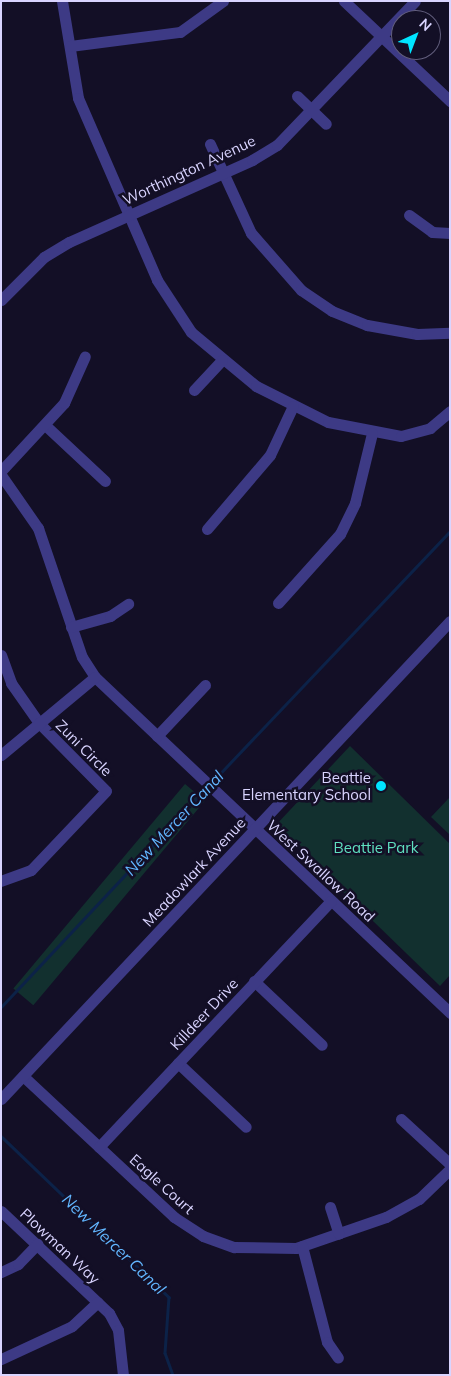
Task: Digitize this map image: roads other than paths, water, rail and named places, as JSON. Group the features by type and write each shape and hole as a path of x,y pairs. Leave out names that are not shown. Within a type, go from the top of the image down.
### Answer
{"street":[{"path":"62,1 78,98 128,215 166,297 191,332 222,360 293,406 328,422 372,433 413,435 435,425 450,411"},
{"path":"70,46 180,32 223,1"},
{"path":"344,1 450,101"},
{"name":"Worthington Avenue","path":"1,300 55,250 223,173 277,145 313,111 415,1"},
{"path":"297,96 326,124"},
{"path":"210,144 263,251 314,300 375,327 417,334 450,333"},
{"path":"409,215 432,232 450,233"},
{"path":"1,471 45,425 72,392 85,356"},
{"path":"194,390 222,360"},
{"path":"207,529 270,455 293,406"},
{"path":"45,425 105,481"},
{"path":"278,603 340,534 355,503 372,433"},
{"name":"West Swallow Road","path":"1,475 38,528 71,627 95,677 450,1013"},
{"path":"71,627 110,616 128,604"},
{"name":"Meadowlark Avenue","path":"1,1099 450,622"},
{"name":"Zuni Circle","path":"1,655 12,684 39,723 106,791 31,870 1,881"},
{"path":"1,755 95,677"},
{"path":"157,736 205,685"},
{"name":"Killdeer Drive","path":"99,1147 254,981 331,902"},
{"path":"254,981 322,1045"},
{"path":"178,1063 246,1127"},
{"name":"Eagle Court","path":"23,1076 174,1217 203,1236 251,1250 302,1246 389,1216 419,1199 450,1170"},
{"path":"401,1119 450,1164"},
{"path":"330,1207 339,1234"},
{"name":"Plowman Way","path":"1,1211 98,1302 115,1322 123,1375"},
{"path":"1,1272 18,1264 37,1244"},
{"path":"302,1246 327,1342 338,1358"},
{"path":"1,1359 72,1326 98,1302"}],"waterway":[{"name":"New Mercer Canal","path":"212,782 450,531"},
{"name":"New Mercer Canal","path":"1,1007 207,788"},
{"name":"New Mercer Canal","path":"1,1136 169,1297 165,1353 173,1375"}],"place":[{"name":"Beattie Elementary School","path":"381,786"}],"park label":[{"name":"Beattie Park","path":"376,848"}]}
